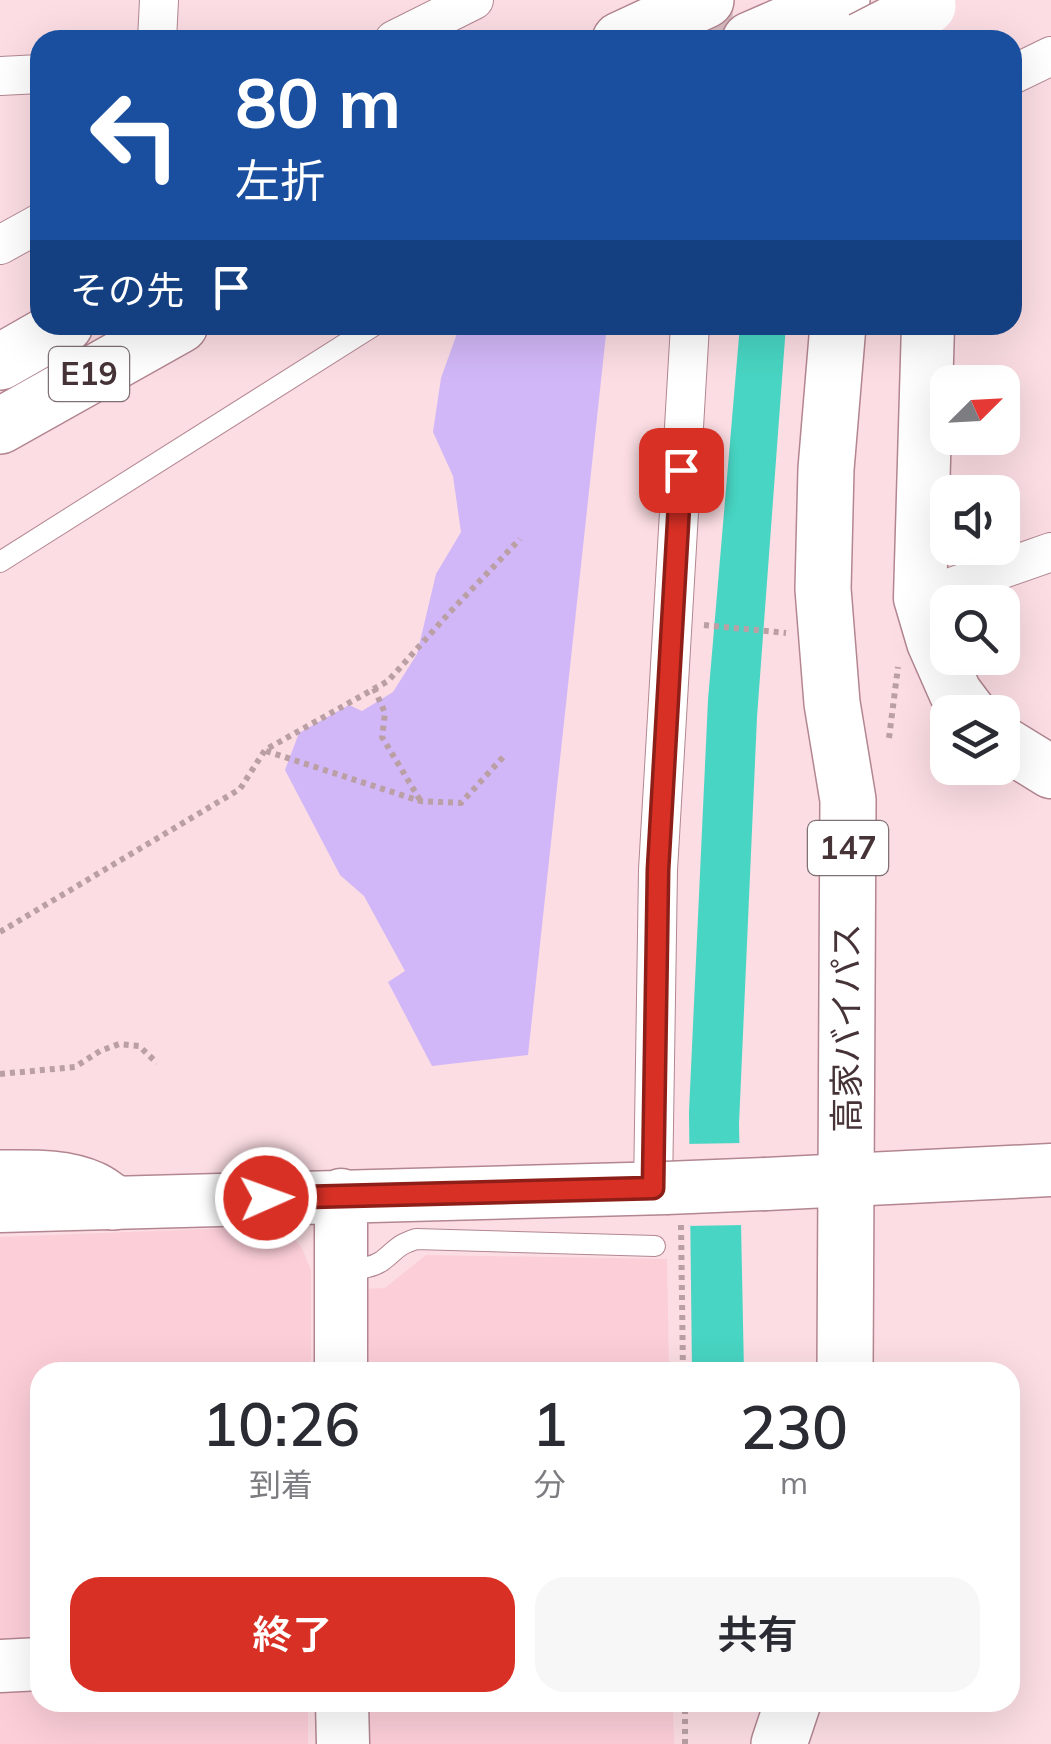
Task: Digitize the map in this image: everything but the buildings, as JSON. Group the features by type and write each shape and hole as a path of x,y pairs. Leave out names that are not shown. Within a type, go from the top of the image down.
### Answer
{"highway":[{"path":"642,30 706,0"},
{"path":"773,30 842,0"},
{"path":"862,30 864,0"},
{"path":"881,30 918,11"},
{"name":"E19","path":"0,362 48,335"},
{"name":"E19","path":"0,426 162,335"},
{"name":"高家バイパス","path":"837,335 826,469 823,589 832,703 848,800 846,1362"},
{"path":"0,1178 67,1182 91,1188 113,1202"},
{"path":"780,1744 790,1712"}],"street":[{"path":"158,30 159,0"},
{"path":"414,30 474,0"},
{"path":"1022,70 1051,56"},
{"path":"0,76 30,74"},
{"path":"0,245 30,228"},
{"path":"660,1188 658,870 689,335"},
{"path":"928,335 920,598 933,642 957,695"},
{"path":"920,598 1051,552"},
{"path":"1020,753 1051,772"},
{"path":"0,1206 660,1188 1051,1170"},
{"path":"340,1362 341,1195"},
{"path":"0,1666 30,1664"},
{"path":"342,1712 343,1744"}],"lane":[{"path":"0,562 358,335"},
{"path":"340,1272 370,1267 398,1245 416,1240 655,1246"}],"path":[{"path":"0,932 240,789 265,750 388,680 520,539"},
{"path":"706,626 786,633"},
{"path":"889,738 900,656"},
{"path":"374,688 384,713 382,737 420,801"},
{"path":"265,750 420,801 461,804 505,755"},
{"path":"0,1074 75,1067 120,1044 139,1046 157,1063"},
{"path":"684,1712 684,1744"}],"shaded area":[{"path":"456,335 606,335 528,1055 432,1066 388,982 405,971 364,896 340,875 285,770 299,733 349,705 362,711 393,692 417,654 436,574 461,532 453,476 433,432 441,378"},
{"path":"739,335 785,335 757,717 739,1124 744,1362 692,1362 689,1112 708,700"},
{"path":"279,1226 301,1246 311,1270 311,1362 30,1362 30,1642 0,1643 0,1237"},
{"path":"426,1255 667,1259 669,1362 363,1362 362,1289 385,1288"},
{"path":"30,1686 30,1712 308,1712 308,1744 0,1744 0,1688"},
{"path":"366,1712 673,1712 674,1744 366,1744"}],"pier":[{"path":"745,1141 746,1225 685,1226 684,1144"}],"tunnel":[{"path":"712,30 715,0"}],"route":[{"path":"266,1198 653,1188 658,870 681,470"}]}
